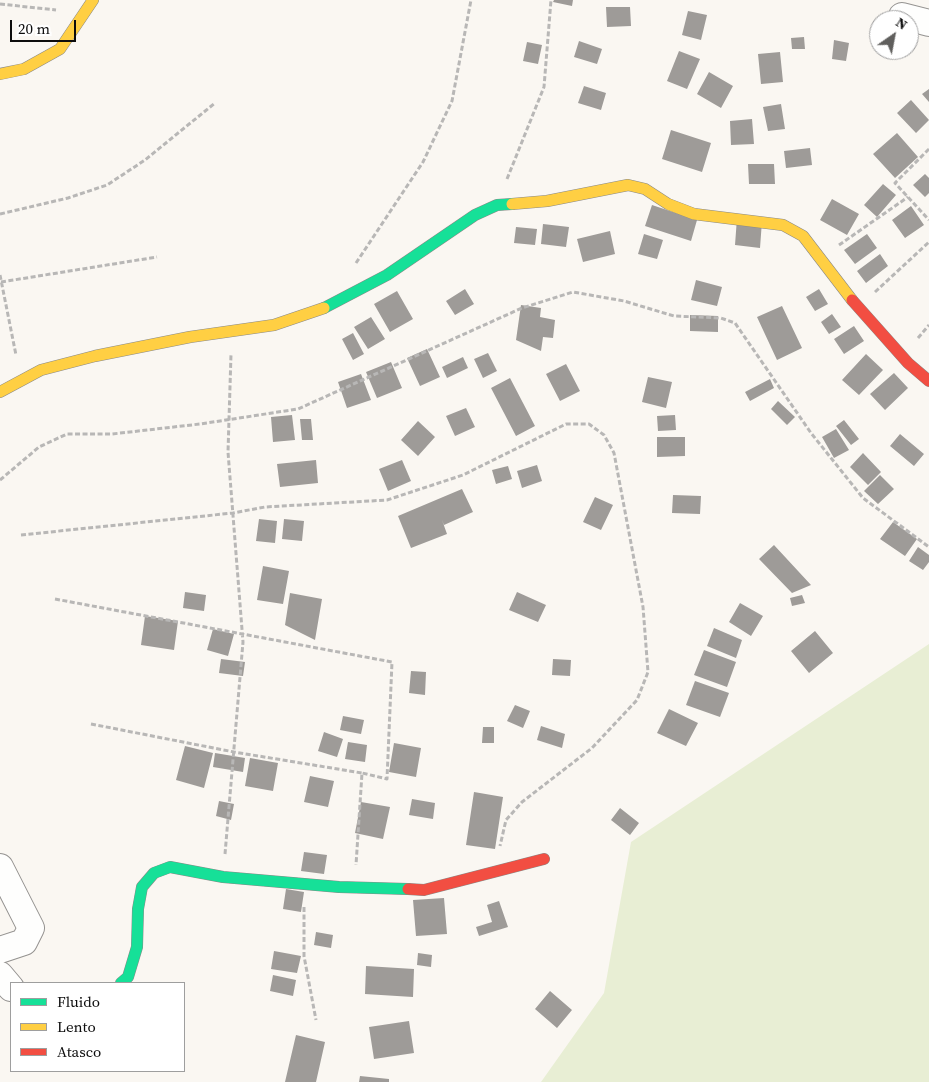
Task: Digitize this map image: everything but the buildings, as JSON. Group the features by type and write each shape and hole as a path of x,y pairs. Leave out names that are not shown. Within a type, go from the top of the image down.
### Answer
{"street":[{"path":"0,74 24,69 60,49 94,0"},
{"path":"0,392 41,370 95,356 274,325 330,306 387,275 475,215 498,204 547,202 628,185 645,189 668,204 694,214 783,225 803,236 821,257 858,308 908,363 929,381"},
{"path":"122,982 128,977 136,947 138,909 142,887 154,873 170,867 223,878 354,888 424,890 544,858"},
{"path":"0,867 31,928 24,942 0,950"},
{"path":"0,975 10,987"}],"path":[{"path":"350,270 423,162 452,101 471,0"},
{"path":"498,204 544,87 551,0"},
{"path":"0,4 84,13"},
{"path":"0,214 68,198 107,184 145,160 215,103"},
{"path":"929,149 895,183 929,220"},
{"path":"821,257 908,197"},
{"path":"858,308 929,242"},
{"path":"1,282 158,257"},
{"path":"0,275 22,381"},
{"path":"0,480 39,447 66,434 112,434 229,421 298,408 522,308 572,292 624,301 674,316 722,318 735,323 811,433 862,498 929,547"},
{"path":"223,878 242,636 228,452 232,331"},
{"path":"21,535 233,513 266,507 387,500 463,475 566,424 589,424 604,435 614,453 644,607 648,672 637,700 592,748 522,802 506,820 500,839 498,870"},
{"path":"55,599 242,636 392,662 387,779 91,724"},
{"path":"354,888 362,773"},
{"path":"304,884 304,956 316,1020"}],"green space":[{"path":"929,644 929,1082 541,1082 604,993 631,842"}],"traffic: fast":[{"path":"324,308 387,275 475,215 497,205 512,204"},
{"path":"122,982 128,977 137,947 138,909 142,887 154,873 170,867 223,877 339,887 408,889"}],"traffic: slow":[{"path":"0,74 24,69 60,49 93,0"},
{"path":"512,204 547,201 628,185 645,189 668,204 694,214 783,225 803,236 852,300"},
{"path":"0,392 41,370 95,356 190,337 274,325 324,308"}],"traffic: jam":[{"path":"852,300 908,363 929,381"},
{"path":"408,889 424,890 544,859"}]}
